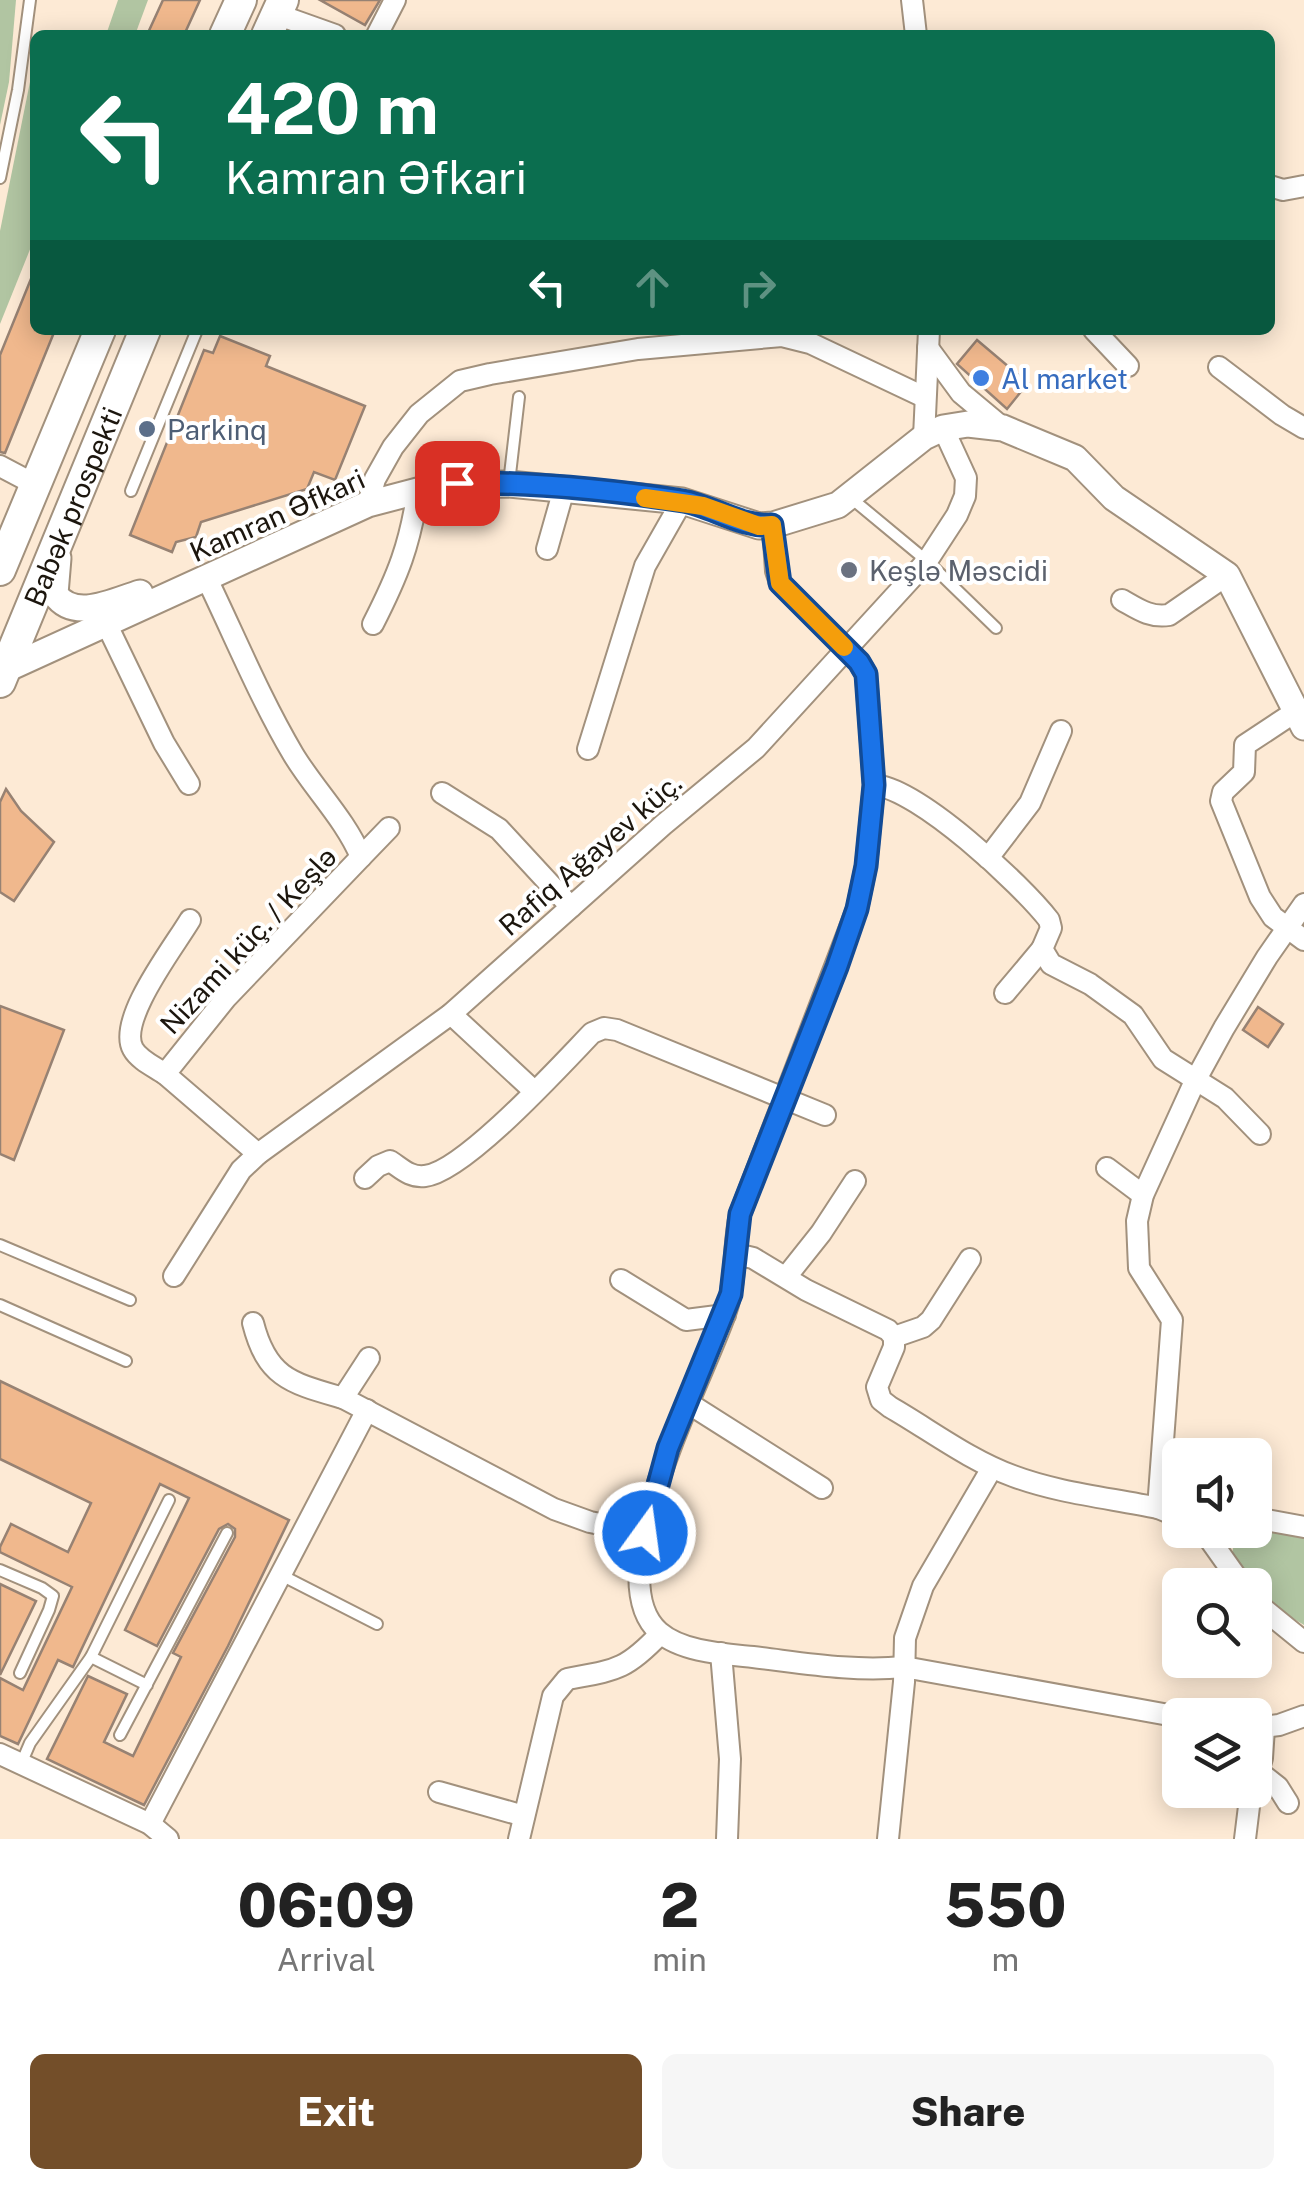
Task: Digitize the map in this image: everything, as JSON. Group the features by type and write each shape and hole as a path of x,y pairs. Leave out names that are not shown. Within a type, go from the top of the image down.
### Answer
{"main road":[{"path":"227,30 240,0"},
{"name":"Babək prospekti","path":"0,570 98,335"},
{"name":"Babək prospekti","path":"2,675 144,335"}],"street":[{"path":"379,30 395,0"},
{"path":"912,0 915,30"},
{"path":"275,16 320,30"},
{"path":"1275,189 1304,186"},
{"path":"368,504 375,479 394,447 419,414 460,381 735,335 782,336 810,343 924,397"},
{"path":"1099,335 1128,366"},
{"path":"928,339 924,397 933,432"},
{"path":"928,339 961,393 1003,428"},
{"path":"1220,367 1304,428"},
{"path":"1162,1714 904,1666 866,1671 721,1654 660,1634 648,1621 640,1598 645,1533 668,1448 725,1314 736,1270 740,1214 857,909 866,866 874,785 866,674 780,583 772,525 838,506 933,432 968,424 1003,428 1075,458 1114,498 1227,575 1300,720 1245,745 1244,772 1222,792 1222,801 1260,897 1273,917 1304,940"},
{"name":"Rafiq Ağayev küç.","path":"174,1276 241,1170 258,1154 451,1014 756,748 847,650 927,561 958,516 966,478 933,432"},
{"path":"0,466 36,485"},
{"name":"Kamran Əfkari","path":"2,675 106,623 368,504 418,490 457,483 564,489 682,501 759,526 772,525"},
{"path":"548,549 564,489"},
{"path":"373,624 404,562 418,490"},
{"path":"588,749 645,566 682,501"},
{"path":"66,523 54,584 58,600 66,606 86,608 158,588 180,592"},
{"path":"1122,600 1157,617 1168,616 1227,575"},
{"name":"Nizami küç. / Keşlə","path":"207,579 291,750 352,835 362,857 226,998 165,1074 258,1154"},
{"path":"106,623 188,784"},
{"path":"988,858 1030,802 1061,730"},
{"path":"874,785 899,790 988,858 1049,920 1051,928 1042,949 1005,992"},
{"path":"442,793 499,829 570,907"},
{"path":"362,857 389,828"},
{"path":"1158,1508 1172,1320 1138,1268 1137,1221 1143,1194 1194,1081 1285,928 1304,904"},
{"path":"165,1074 135,1053 129,1038 136,1008 190,920"},
{"path":"1042,949 1051,964 1090,984 1133,1015 1156,1052 1194,1081 1225,1098 1260,1134"},
{"path":"451,1014 534,1092"},
{"path":"365,1178 390,1161 408,1174 426,1176 468,1153 592,1033 604,1028 703,1063 825,1115"},
{"path":"1107,1168 1143,1194"},
{"path":"786,1278 855,1181"},
{"path":"736,1254 753,1258 888,1330 894,1337 894,1347 878,1380 881,1400 992,1468 1034,1483 1162,1510"},
{"path":"894,1337 923,1327 931,1320 970,1259"},
{"path":"620,1280 686,1320 725,1314"},
{"path":"253,1322 268,1363 309,1388 343,1398 554,1508 590,1522 645,1533"},
{"path":"343,1398 369,1358"},
{"path":"688,1403 822,1488"},
{"path":"150,1824 367,1410"},
{"path":"888,1839 905,1638 924,1586 992,1468"},
{"path":"1272,1521 1304,1526"},
{"path":"1272,1616 1304,1642"},
{"path":"518,1839 553,1696 560,1684 567,1679 616,1671 634,1661 660,1634"},
{"path":"721,1654 730,1759 727,1839"},
{"path":"1272,1725 1304,1716"},
{"path":"0,1754 150,1824 168,1839"},
{"path":"1272,1786 1278,1788 1288,1803"},
{"path":"439,1792 524,1816"},
{"path":"1245,1839 1250,1808"}],"lane":[{"path":"0,178 32,0"},
{"path":"131,491 195,335"},
{"path":"509,484 519,397"},
{"path":"851,498 927,561 996,628"},
{"path":"0,1245 130,1300"},
{"path":"0,1305 126,1361"},
{"path":"21,1764 30,1742 90,1657 169,1500"},
{"path":"120,1734 226,1534"},
{"path":"0,1570 52,1596 50,1610 20,1672"},
{"path":"280,1575 378,1624"},
{"path":"90,1657 147,1685"}],"green space":[{"path":"0,0 16,0 9,82 0,125"},
{"path":"118,0 148,0 137,30 108,30"},
{"path":"30,82 30,249 0,324 0,231"},
{"path":"1272,1529 1304,1536 1304,1625 1272,1605 1272,1568 1242,1568 1232,1555 1233,1548 1272,1548"}],"building":[{"path":"163,0 200,0 186,30 149,30"},
{"path":"320,0 380,0 365,25"},
{"path":"30,281 30,335 53,335 5,453 0,452 0,355"},
{"path":"220,336 270,356 266,366 365,406 335,480 314,472 307,489 201,522 196,537 176,542 172,552 130,535 204,350 213,353"},
{"path":"977,340 1028,383 1007,409 957,364"},
{"path":"6,789 21,811 54,842 14,901 0,892 0,802"},
{"path":"0,1006 64,1030 14,1160 0,1154"},
{"path":"1258,1007 1283,1024 1268,1047 1243,1030"},
{"path":"0,1381 289,1520 144,1805 47,1759 88,1676 127,1694 104,1742 133,1756 181,1657 173,1653 235,1537 235,1529 228,1524 219,1529 157,1646 125,1630 189,1498 160,1484 73,1667 58,1660 18,1744 0,1736 0,1678 23,1690 72,1587 0,1552 0,1547 11,1524 68,1552 91,1503 0,1459"},
{"path":"0,1584 36,1601 0,1675"}],"slow traffic":[{"path":"645,498 682,501 759,526 772,525 780,583 844,647"}],"place":[{"name":"Al market","path":"981,378"},
{"name":"Parkinq","path":"147,429"},
{"name":"Keşlə Məscidi","path":"849,570"}],"route":[{"path":"457,483 509,484 682,501 759,526 772,525 780,583 859,662 869,686 874,785 866,866 857,909 740,1214 731,1294 668,1448 645,1533"}]}
